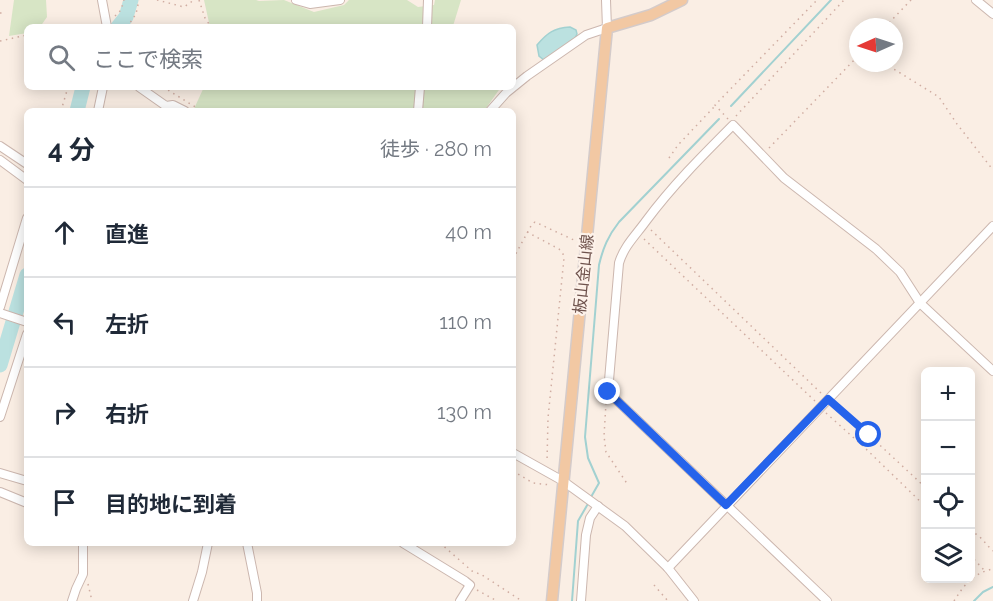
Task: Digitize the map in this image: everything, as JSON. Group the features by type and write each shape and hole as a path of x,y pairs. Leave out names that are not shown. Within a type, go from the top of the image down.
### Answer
{"main road":[{"path":"606,27 651,15 682,0"},
{"name":"板山金山線","path":"552,601 606,27"}],"street":[{"path":"102,0 107,24"},
{"path":"296,0 310,4 340,0"},
{"path":"427,24 428,0"},
{"path":"516,85 586,35 606,27 606,0"},
{"path":"976,0 993,14"},
{"path":"99,108 102,90"},
{"path":"143,90 166,106 173,105 179,108"},
{"path":"418,108 420,90"},
{"path":"493,108 510,90"},
{"path":"827,601 608,392 620,263 627,244 652,210 732,124 784,178 876,249 900,272 920,303 993,371"},
{"path":"0,146 24,162"},
{"path":"0,160 24,178"},
{"path":"668,568 993,226"},
{"path":"0,307 24,228"},
{"path":"0,313 24,321"},
{"path":"0,417 24,343"},
{"path":"516,455 563,481 625,526 668,568 694,601"},
{"path":"0,473 24,480"},
{"path":"0,492 24,503"},
{"path":"581,601 586,535 590,518 598,506"},
{"path":"72,601 83,574 83,546"},
{"path":"193,601 207,546"},
{"path":"248,546 257,601"},
{"path":"408,546 470,585 460,601"}],"path":[{"path":"107,24 121,10 124,0"},
{"path":"129,24 136,14 139,0"},
{"path":"157,0 184,7 194,0"},
{"path":"199,0 209,24"},
{"path":"669,159 678,145 817,0"},
{"path":"716,105 730,122 844,0"},
{"path":"894,18 911,0"},
{"path":"0,41 24,36"},
{"path":"762,154 849,65"},
{"path":"899,72 939,97 993,170"},
{"path":"62,108 67,90"},
{"path":"168,90 198,108"},
{"path":"516,253 535,222 585,245"},
{"path":"643,224 794,366 797,372 921,483"},
{"path":"527,232 559,249 564,258 548,418 547,472"},
{"path":"637,232 921,502"},
{"path":"608,392 604,436 606,452 628,485"},
{"path":"516,473 533,483 551,485"},
{"path":"975,533 993,552"},
{"path":"444,546 472,571 522,601"},
{"path":"975,560 985,570"},
{"path":"954,601 970,579 985,570 993,569"},
{"path":"83,574 92,601"},
{"path":"470,585 497,601"},
{"path":"654,585 668,601"}],"green space":[{"path":"14,0 46,0 47,17 42,24 24,24 24,34 9,36"},
{"path":"204,0 284,0 314,12 344,5 349,0 407,0 418,7 434,5 435,0 461,0 454,24 209,24"},
{"path":"203,90 499,90 486,108 194,108"}],"water":[{"path":"570,27 576,30 575,38 544,60 539,56 537,45 544,37 555,30"}],"waterway":[{"path":"120,24 126,17 131,0"},
{"path":"731,106 831,0"},
{"path":"78,108 82,90"},
{"path":"591,497 599,483 588,458 585,437 599,265 602,253 619,222 719,119"},
{"path":"0,365 24,285"},
{"path":"572,601 578,521 589,502"},
{"path":"974,601 983,592 993,587"}],"route":[{"path":"608,392 726,505 828,399 869,435"}]}
